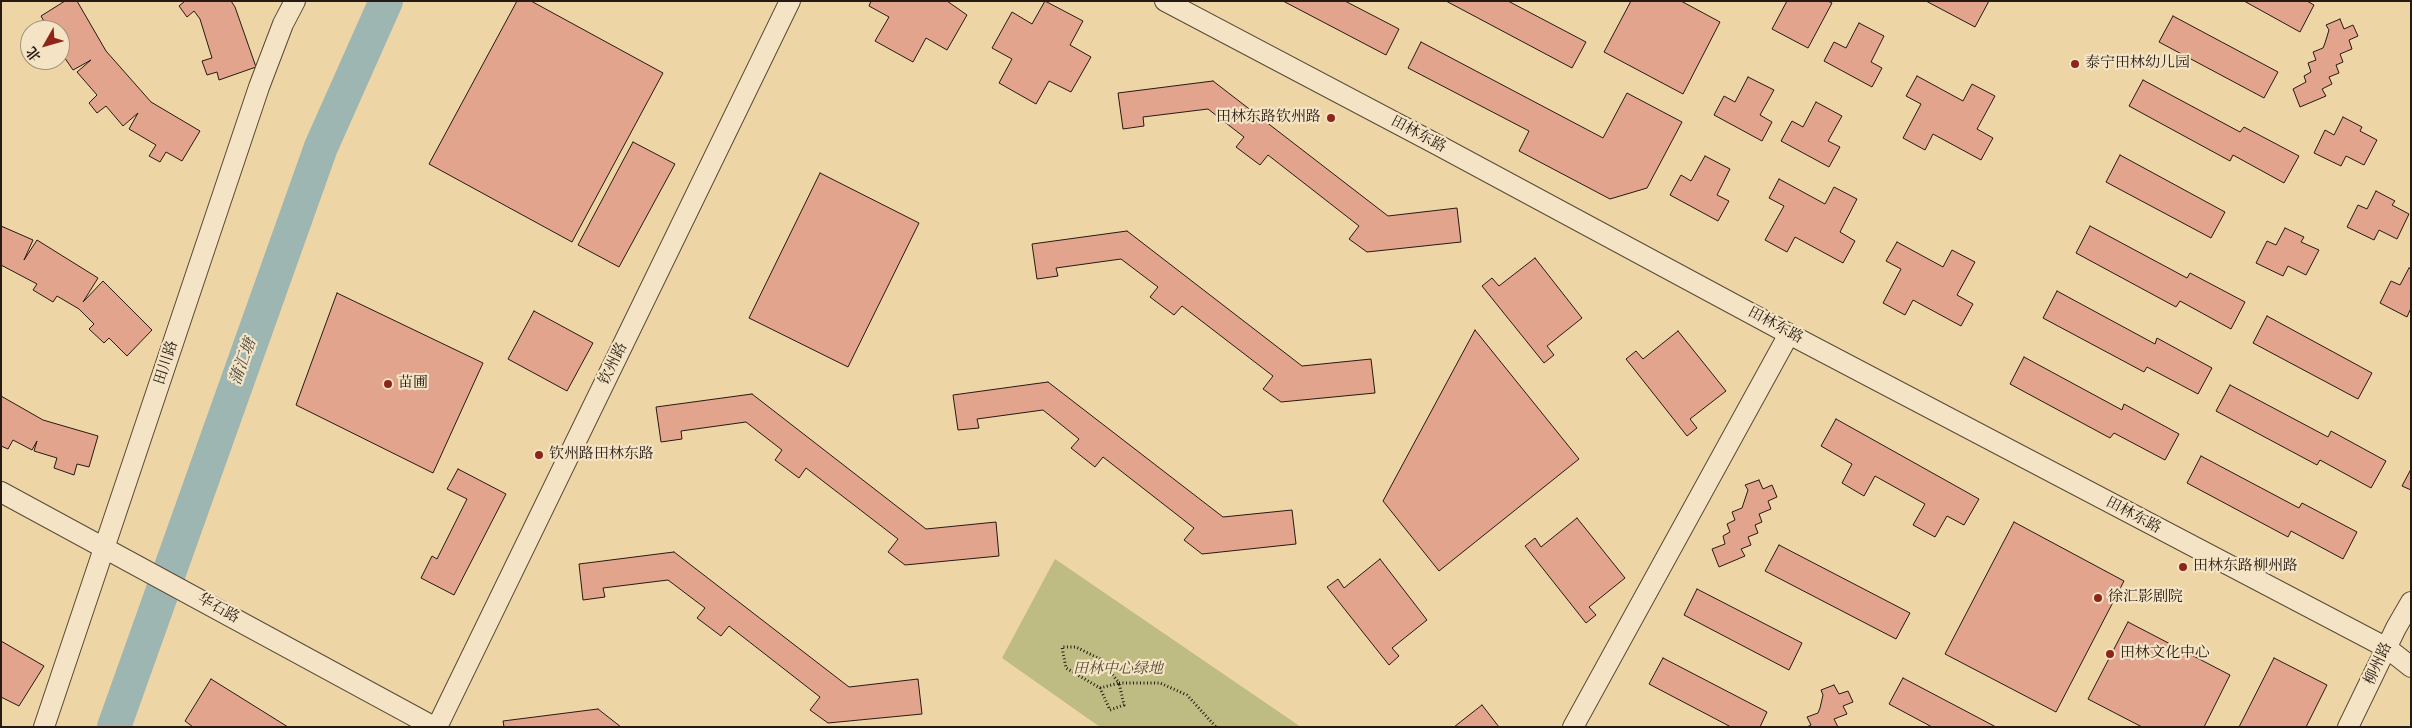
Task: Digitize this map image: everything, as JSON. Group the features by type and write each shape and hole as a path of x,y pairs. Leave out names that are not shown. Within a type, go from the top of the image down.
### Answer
{"street":[{"name":"田川路","path":"44,727 259,87 283,24 295,1"},
{"name":"钦州路","path":"436,727 790,1"},
{"name":"田林东路","path":"1165,1 1789,334 2387,648 2411,667"},
{"path":"1573,727 1789,334"},
{"name":"华石路","path":"1,492 106,547 436,727"},
{"name":"柳州路","path":"2348,727 2411,602"}],"path":[{"path":"1062,647 1076,647 1100,659 1118,683 1124,705 1110,710 1100,688 1066,668 1062,647"},
{"path":"1100,688 1118,683 1160,683 1187,694 1216,727"}],"green space":[{"name":"田林中心绿地","path":"1055,559 1301,727 1100,727 1002,658"}],"building":[{"path":"65,1 77,1 106,51 151,102 200,131 182,161 166,152 160,162 149,156 156,145 129,129 138,113 123,126 106,106 97,113 89,103 97,95 77,72 91,60 73,70 70,66 70,20 43,20 41,16"},
{"path":"185,1 231,1 235,7 256,67 219,80 217,72 207,75 202,61 212,58 200,19 194,11 187,17 179,6"},
{"path":"517,1 531,1 663,73 572,242 429,164"},
{"path":"871,1 947,1 967,15 947,50 926,38 913,62 875,41 889,17 869,6"},
{"path":"1045,1 1083,21 1070,45 1091,57 1071,92 1049,81 1036,104 999,83 1012,59 992,48 1012,12 1032,24"},
{"path":"1283,1 1345,1 1399,29 1386,55"},
{"path":"1446,1 1508,1 1586,42 1572,68"},
{"path":"1631,1 1681,1 1720,22 1683,94 1604,52"},
{"path":"1787,1 1828,1 1832,3 1808,48 1772,29"},
{"path":"1926,1 1989,1 1975,27"},
{"path":"2244,1 2307,1 2314,5 2300,32"},
{"path":"2173,16 2278,72 2264,98 2159,42"},
{"path":"2340,19 2344,29 2353,25 2358,36 2349,40 2352,49 2340,54 2343,62 2336,65 2339,73 2329,77 2332,84 2322,89 2326,96 2300,107 2293,89 2306,82 2304,76 2311,72 2308,63 2316,60 2313,52 2323,48 2325,43 2329,30 2326,25"},
{"path":"1859,23 1884,36 1871,62 1882,68 1872,87 1824,61 1834,42 1846,48"},
{"path":"1421,42 1603,138 1627,93 1682,122 1647,188 1610,199 1519,151 1529,131 1408,68"},
{"path":"1917,76 1963,101 1972,84 1995,96 1977,129 1993,138 1981,160 1933,134 1925,150 1903,138 1921,104 1906,96"},
{"path":"1748,77 1774,90 1760,115 1772,122 1762,141 1714,115 1724,96 1735,102"},
{"path":"2143,80 2240,132 2244,127 2299,156 2284,183 2233,155 2230,161 2129,106"},
{"path":"1213,81 1388,216 1457,208 1461,242 1367,252 1349,239 1359,226 1268,155 1260,165 1236,147 1244,137 1208,109 1143,117 1144,126 1123,129 1118,93"},
{"path":"1816,102 1842,116 1828,141 1840,147 1829,167 1781,141 1792,121 1803,127"},
{"path":"2343,117 2362,127 2360,131 2377,140 2364,165 2346,156 2341,166 2314,153 2325,130 2334,135"},
{"path":"633,142 675,164 619,267 578,245"},
{"path":"2120,155 2225,212 2211,238 2106,182"},
{"path":"1705,156 1730,169 1717,195 1729,201 1718,221 1670,195 1681,175 1691,181"},
{"path":"820,173 919,223 848,367 749,318"},
{"path":"1779,179 1825,204 1834,187 1857,199 1840,232 1855,241 1843,263 1795,237 1787,252 1765,240 1784,206 1769,198"},
{"path":"2376,191 2395,201 2392,205 2409,214 2397,239 2379,230 2374,240 2347,227 2358,205 2367,209"},
{"path":"1,226 33,240 24,260 37,240 98,278 83,302 103,281 152,330 127,356 109,338 104,343 89,329 94,324 79,309 57,296 53,302 33,290 37,284 1,265"},
{"path":"2090,226 2187,278 2190,273 2245,302 2231,329 2180,301 2176,307 2076,253"},
{"path":"2285,228 2304,237 2301,242 2319,250 2306,275 2288,266 2283,276 2256,263 2267,241 2276,245"},
{"path":"1127,231 1302,366 1371,359 1375,393 1281,402 1263,389 1273,376 1182,306 1174,315 1150,297 1158,287 1121,259 1056,268 1058,276 1037,279 1032,244"},
{"path":"1897,242 1943,267 1952,250 1975,262 1957,295 1973,304 1961,326 1913,300 1905,315 1883,303 1901,269 1886,261"},
{"path":"1535,258 1582,318 1547,346 1554,355 1544,363 1482,286 1492,278 1499,286"},
{"path":"2409,268 2411,269 2411,308 2407,317 2380,303 2391,281 2400,285"},
{"path":"2057,291 2155,344 2157,338 2212,368 2198,394 2147,367 2144,372 2043,318"},
{"name":"苗圃","path":"337,293 483,363 433,473 296,405"},
{"path":"534,311 593,343 567,391 508,359"},
{"path":"2267,316 2372,373 2358,399 2253,343"},
{"path":"1475,330 1579,459 1439,571 1383,501"},
{"path":"1678,331 1726,391 1690,419 1697,428 1687,436 1626,359 1636,351 1643,359"},
{"path":"2024,357 2122,410 2124,404 2179,434 2165,460 2114,433 2110,438 2010,384"},
{"path":"1048,382 1223,517 1292,510 1296,544 1202,554 1184,540 1194,528 1103,457 1095,467 1071,448 1079,439 1043,410 977,419 979,428 958,430 953,395"},
{"path":"2230,385 2328,437 2331,431 2386,461 2371,488 2320,460 2317,465 2216,411"},
{"path":"752,394 926,529 996,522 999,556 905,565 888,552 898,539 806,468 799,478 775,460 782,450 746,422 681,431 682,439 661,442 656,407"},
{"path":"1,396 43,420 98,436 89,467 77,464 74,475 54,468 57,458 34,451 37,441 32,450 13,440 8,449 1,446"},
{"path":"1836,419 1979,499 1964,525 1947,516 1935,537 1913,525 1925,504 1875,476 1864,496 1842,483 1852,464 1821,446"},
{"path":"2201,456 2299,508 2302,503 2357,532 2343,559 2291,531 2288,537 2187,483"},
{"path":"458,469 506,494 454,595 421,578 432,556 437,559 467,499 447,489"},
{"path":"2411,469 2411,490 2402,486"},
{"path":"1759,480 1763,489 1772,485 1777,497 1768,501 1771,509 1759,514 1762,522 1755,525 1758,533 1748,537 1751,545 1741,549 1745,556 1719,567 1712,549 1725,544 1723,536 1730,532 1727,524 1735,520 1732,512 1742,508 1748,490 1745,485"},
{"path":"1577,518 1625,578 1589,607 1596,615 1586,623 1525,546 1535,538 1541,547"},
{"path":"2014,522 2124,581 2056,712 1945,654"},
{"path":"1779,545 1910,613 1896,639 1765,571"},
{"path":"674,552 849,687 918,679 922,714 828,723 810,710 820,697 729,626 721,636 697,618 705,608 668,580 603,588 605,597 583,600 579,564"},
{"path":"1380,559 1427,620 1392,648 1399,656 1389,665 1327,587 1338,579 1344,588"},
{"path":"1697,589 1802,643 1789,670 1684,615"},
{"path":"2128,622 2230,675 2204,727 2142,727 2088,699"},
{"path":"1,641 44,666 19,706 1,697"},
{"path":"1663,658 1767,712 1760,727 1731,727 1649,684"},
{"path":"2274,658 2327,685 2306,727 2239,727"},
{"path":"1903,678 1996,727 1932,727 1889,704"},
{"path":"211,679 288,727 193,727 185,721"},
{"path":"1834,685 1839,694 1848,691 1853,702 1843,706 1847,714 1834,719 1838,727 1807,727 1811,725 1807,717 1818,713 1820,708 1823,695 1821,690"},
{"path":"1482,705 1499,727 1454,727"},
{"path":"598,709 621,727 504,727 503,721"}],"waterway":[{"name":"蒲汇塘","path":"114,727 321,147 386,1"}],"place":[{"name":"泰宁田林幼儿园","path":"2075,64"},
{"name":"田林东路钦州路","path":"1331,118"},
{"name":"苗圃","path":"388,384"},
{"name":"钦州路田林东路","path":"539,455"},
{"name":"田林东路柳州路","path":"2183,567"},
{"name":"徐汇影剧院","path":"2098,598"},
{"name":"田林文化中心","path":"2110,654"}]}
